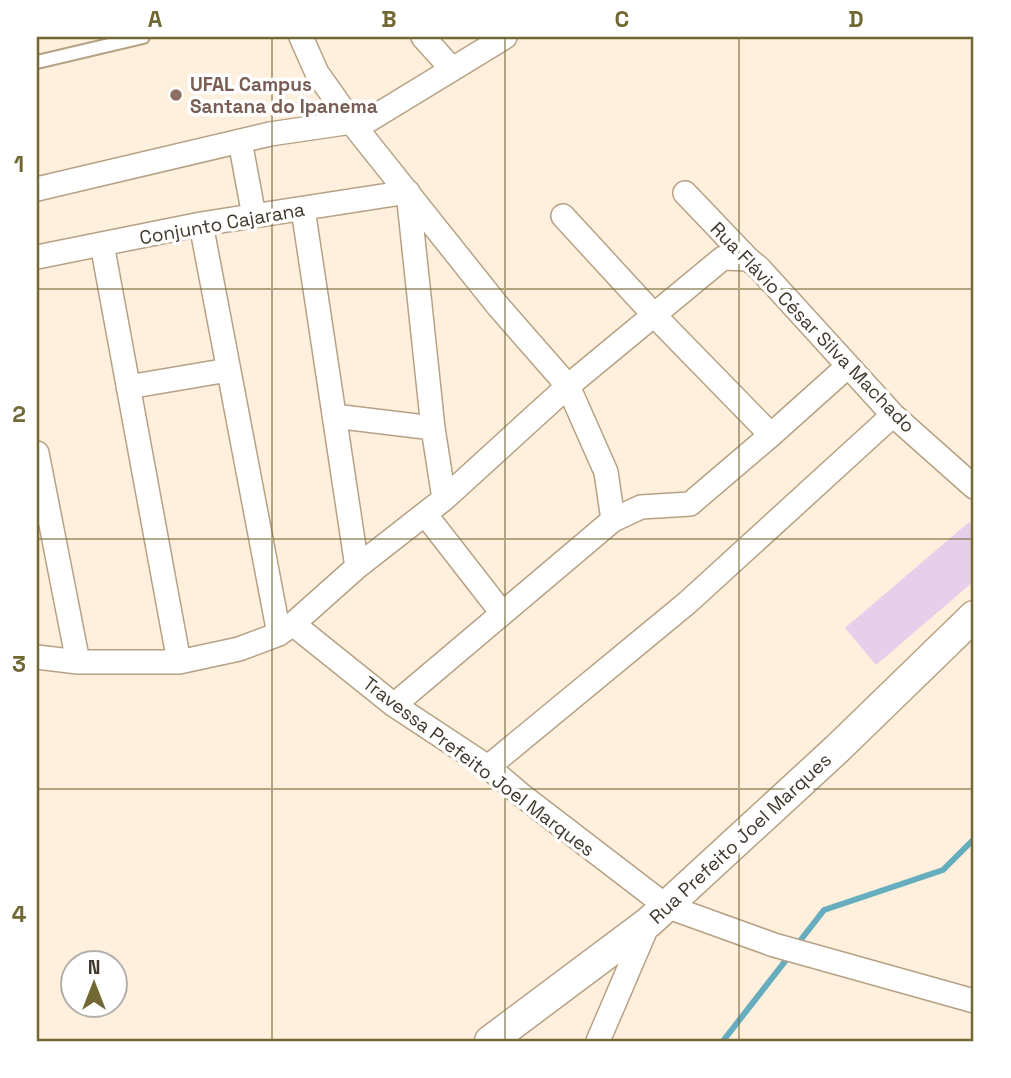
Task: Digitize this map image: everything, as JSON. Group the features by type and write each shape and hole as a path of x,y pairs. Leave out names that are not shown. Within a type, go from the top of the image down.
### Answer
{"street":[{"path":"301,37 317,73 354,125 498,306 568,386 606,472 613,520"},
{"path":"423,37 452,69"},
{"path":"37,189 270,134 354,125 505,37"},
{"path":"240,141 254,216"},
{"path":"408,192 433,428 444,499"},
{"name":"Conjunto Cajarana","path":"37,257 201,225 408,192"},
{"name":"Rua Flávio César Silva Machado","path":"685,193 759,268 893,415 974,487"},
{"path":"303,209 357,567"},
{"path":"563,216 654,315 771,435"},
{"path":"201,225 228,370 286,629"},
{"path":"102,244 179,662"},
{"path":"37,657 78,662 179,662 239,649 286,629 357,567 444,499 568,386 723,258 748,259"},
{"path":"394,705 613,520 641,507 690,504 848,366"},
{"path":"128,387 228,370"},
{"path":"488,767 687,603 893,415"},
{"path":"334,416 433,428"},
{"path":"37,453 78,662"},
{"path":"425,514 502,613"},
{"name":"Rua Prefeito Joel Marques","path":"490,1041 658,914 837,749 974,616"},
{"name":"Travessa Prefeito Joel Marques","path":"286,629 488,767 658,914 974,1001"},
{"path":"598,1041 658,914"}],"lane":[{"path":"37,62 143,37"}],"building":[{"path":"969,522 974,528 974,581 876,665 845,628"}],"waterway":[{"path":"796,946 824,910 943,870 974,839"},
{"path":"723,1041 790,955"}],"place":[{"name":"UFAL Campus Santana do Ipanema","path":"176,95"}]}
